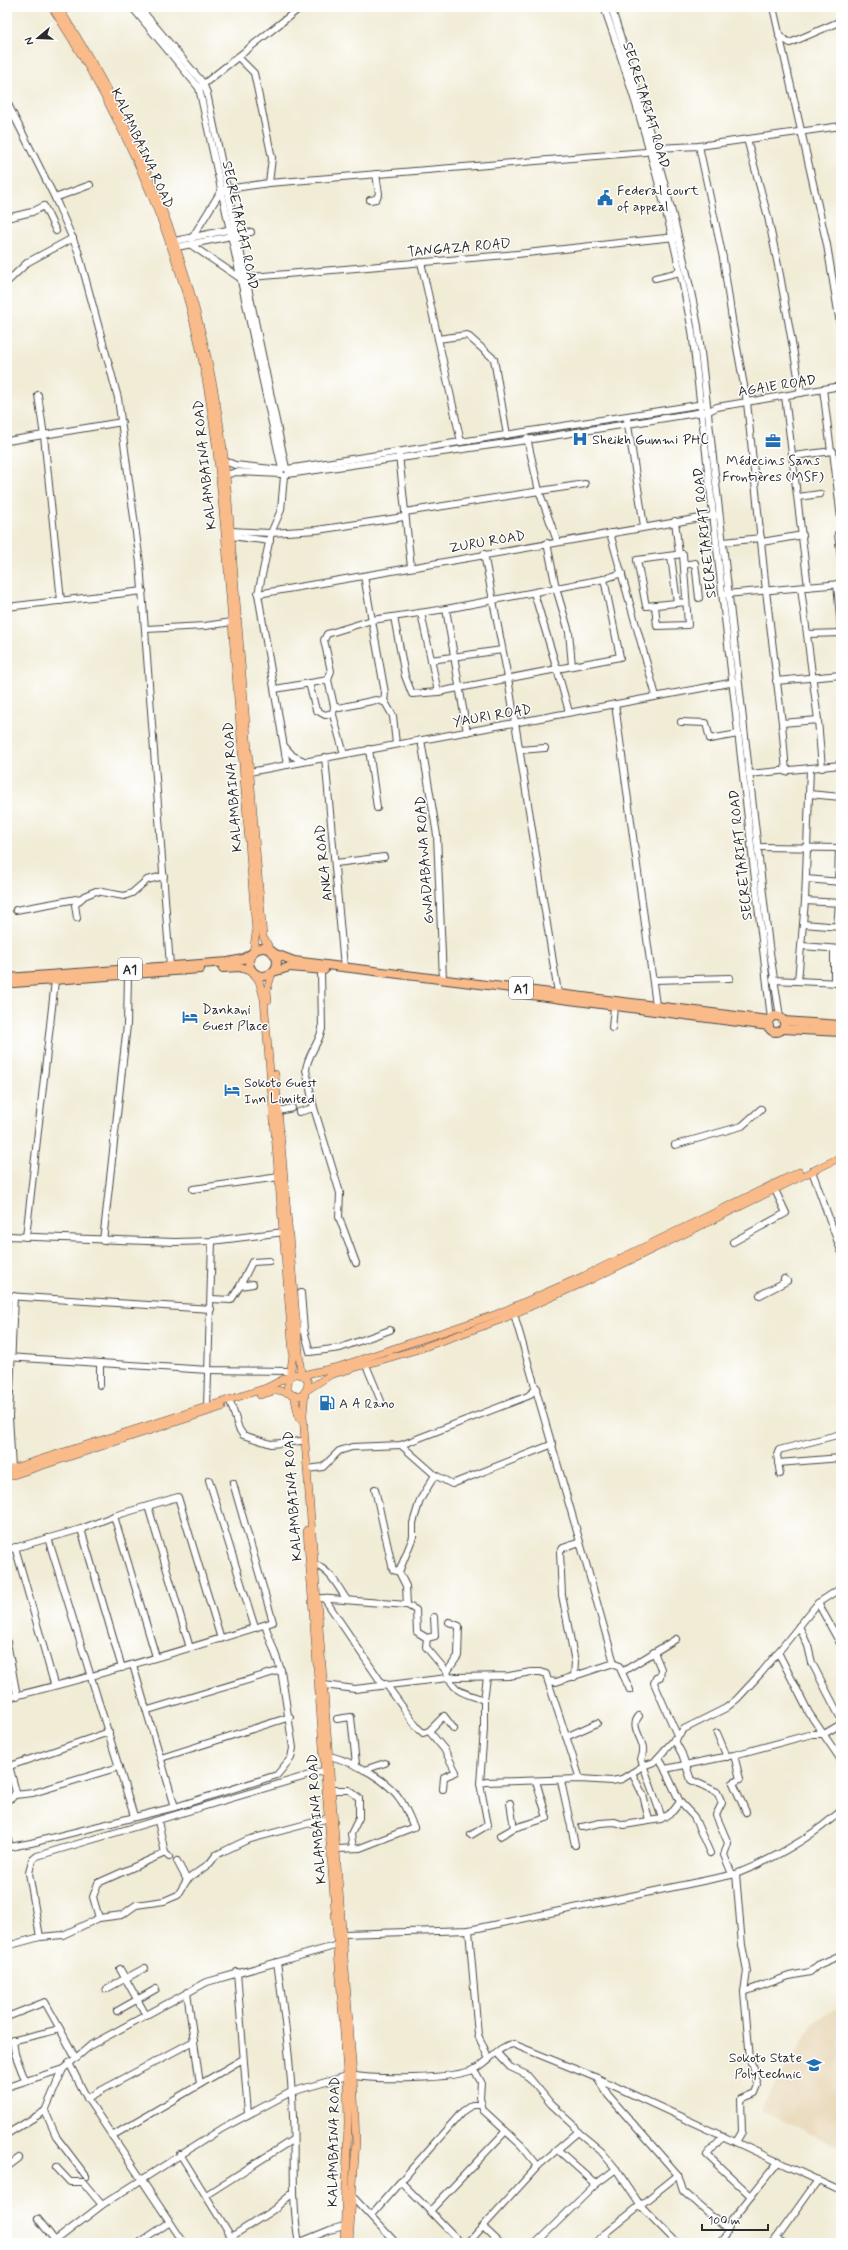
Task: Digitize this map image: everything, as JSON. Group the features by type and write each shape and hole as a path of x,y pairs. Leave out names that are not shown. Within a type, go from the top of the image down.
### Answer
{"highway":[{"path":"261,948 273,952 277,964 272,972 263,976 253,973 248,962 252,952 261,948"},
{"name":"A1","path":"7,978 228,962 243,959 252,952"},
{"name":"A1","path":"273,952 294,961 656,1005 770,1022"},
{"name":"A1","path":"7,984 230,967 253,973"},
{"name":"A1","path":"272,972 290,967 321,970 442,983 614,1007 770,1022"},
{"path":"782,1022 776,1032 770,1022 774,1016 782,1022 841,1032"},
{"path":"782,1022 841,1025"}],"main road":[{"name":"KALAMBAINA ROAD","path":"52,7 78,48 127,138 157,207 185,291 204,370 213,418 232,622 256,933 252,952"},
{"path":"58,7 116,105 147,169 176,244 192,294 207,352 220,421 225,461 263,937 273,952"},
{"path":"272,972 267,990 301,1330 302,1375 307,1380 306,1391"},
{"path":"253,973 259,981 264,999 293,1354 287,1388 293,1394"},
{"path":"9,1469 266,1388 290,1376 302,1375 359,1360 497,1314 584,1276 841,1152"},
{"path":"7,1477 278,1390 301,1395 330,1375 452,1337 514,1314 594,1278 841,1158"},
{"name":"KALAMBAINA ROAD","path":"306,1391 303,1415 315,1564 321,1598 324,1686 344,1934 349,2075 344,2243"},
{"name":"KALAMBAINA ROAD","path":"293,1394 299,1415 338,1944 356,2141 349,2243"}],"street":[{"name":"SECRETARIAT ROAD","path":"132,7 201,86"},
{"name":"SECRETARIAT ROAD","path":"139,7 201,86 284,472 281,510 271,533 258,594"},
{"path":"201,86 301,7"},
{"name":"SECRETARIAT ROAD","path":"604,7 652,149"},
{"name":"SECRETARIAT ROAD","path":"611,7 652,149 698,326 724,542 732,683 770,1022"},
{"path":"773,7 827,245 841,330"},
{"path":"779,36 790,43 841,21"},
{"path":"238,57 254,73 272,158 269,183"},
{"path":"7,102 55,198 73,238 101,331 122,422 134,511 146,629 170,966"},
{"path":"192,238 224,190 269,183 645,152 652,149 699,146 841,126"},
{"path":"747,139 768,217 801,393"},
{"path":"699,146 723,258 732,326 747,402 786,772"},
{"path":"370,200 376,199 379,194 376,174"},
{"path":"55,198 90,185"},
{"path":"11,217 32,212 44,206 61,243"},
{"path":"176,244 192,238 233,232 251,232"},
{"path":"176,244 191,245 233,232"},
{"name":"SECRETARIAT ROAD","path":"675,237 680,272 692,331 714,515 739,682 773,980 782,1022"},
{"name":"TANGAZA ROAD","path":"243,278 623,244 675,237"},
{"path":"7,282 28,262 61,243 73,238"},
{"path":"191,245 243,278"},
{"path":"421,262 461,442"},
{"path":"655,278 680,272"},
{"path":"438,339 467,335 494,360 507,435"},
{"name":"AGAIE ROAD","path":"717,406 841,386"},
{"path":"823,389 831,451 833,451 840,493 841,519"},
{"path":"38,395 44,436 61,601"},
{"path":"785,396 808,587"},
{"path":"398,455 461,442 626,416 708,404 717,406"},
{"path":"226,475 236,472 284,472 398,455 527,440 709,411 717,406"},
{"path":"626,416 644,526"},
{"path":"7,441 122,422"},
{"path":"526,432 539,490 557,541"},
{"path":"793,456 831,451"},
{"path":"398,455 411,567"},
{"path":"225,461 235,465 284,472"},
{"path":"231,534 317,530 539,490 585,484"},
{"path":"798,497 820,494"},
{"name":"ZURU ROAD","path":"258,594 644,526 721,515"},
{"path":"675,521 680,554"},
{"path":"610,533 656,696"},
{"path":"231,534 270,541"},
{"path":"841,534 838,534 841,558"},
{"path":"724,542 803,536"},
{"path":"547,543 556,588 569,632 572,666"},
{"path":"484,554 516,723 558,993"},
{"path":"655,605 657,626 688,625 684,554 637,560 646,606 655,605 686,602"},
{"path":"671,556 677,603"},
{"path":"684,564 695,563 699,598"},
{"path":"344,754 333,713 334,706 328,680 331,671 325,636 329,633 372,620 493,601 604,579 622,573"},
{"path":"364,576 385,693 384,702 393,716 396,744"},
{"path":"394,617 410,691 415,694 438,692 620,657 604,579"},
{"path":"726,594 839,584 841,629"},
{"path":"801,588 808,634 822,768"},
{"path":"7,607 142,591"},
{"path":"534,593 570,712"},
{"path":"258,594 287,765"},
{"path":"446,609 467,732"},
{"path":"421,613 438,692"},
{"path":"146,629 205,626 232,622"},
{"path":"808,634 841,633"},
{"path":"431,660 502,650"},
{"path":"776,681 841,675"},
{"path":"275,689 328,680"},
{"name":"YAURI ROAD","path":"249,772 656,696 739,682"},
{"path":"309,683 316,710 325,715 333,713"},
{"path":"334,706 339,708 376,700 384,702"},
{"path":"615,704 654,980 656,1005"},
{"path":"782,723 818,720"},
{"path":"681,722 706,723 710,740 738,734"},
{"name":"GWADABAWA ROAD","path":"421,740 437,835 443,979"},
{"path":"284,746 293,756 304,761"},
{"path":"520,750 545,748"},
{"path":"369,749 377,808"},
{"name":"ANKA ROAD","path":"325,757 336,863 344,968"},
{"path":"749,774 810,770 841,765"},
{"path":"798,981 805,901 810,770"},
{"path":"810,794 841,797"},
{"path":"758,847 840,848 840,881 806,878"},
{"path":"336,863 384,857"},
{"path":"16,910 82,898 96,891 124,896 132,893 147,880 164,876"},
{"path":"77,918 75,905 82,898"},
{"path":"803,924 839,927 840,903 805,901"},
{"path":"802,946 841,950"},
{"path":"834,949 834,983"},
{"path":"321,970 322,1029 320,1039 306,1064 306,1070 314,1108 340,1192 339,1217 356,1263"},
{"path":"103,1241 127,1025 128,975"},
{"path":"654,980 730,978"},
{"path":"773,980 841,983"},
{"path":"26,1237 55,981"},
{"path":"612,1028 614,1007"},
{"path":"279,1110 292,1108"},
{"path":"299,1112 314,1108"},
{"path":"675,1145 742,1126 760,1109"},
{"path":"812,1171 841,1251"},
{"path":"193,1189 279,1177"},
{"path":"734,1242 786,1213 775,1190"},
{"path":"7,1236 103,1241 212,1240 284,1232"},
{"path":"207,1407 212,1299 212,1240"},
{"path":"212,1299 231,1300 252,1262 269,1261"},
{"path":"760,1295 787,1281 784,1279"},
{"path":"240,1286 253,1284"},
{"path":"301,1293 301,1330 310,1352 340,1348 390,1330"},
{"path":"7,1296 211,1309"},
{"path":"9,1469 9,1357 14,1296"},
{"path":"514,1314 540,1397 614,1664"},
{"path":"9,1357 290,1376"},
{"path":"100,1363 100,1385"},
{"path":"366,1365 381,1401"},
{"path":"307,1469 323,1467 339,1452 352,1447 401,1445 528,1396 537,1388"},
{"path":"528,1396 540,1397"},
{"path":"231,1404 239,1430 244,1435 271,1444 300,1441"},
{"path":"780,1474 777,1453 779,1450 841,1434"},
{"path":"401,1445 435,1475 447,1483 454,1484 472,1475 553,1444"},
{"path":"778,1463 841,1458"},
{"path":"399,1572 413,1537 414,1523 420,1500 435,1475"},
{"path":"209,1480 255,1628"},
{"path":"7,1698 54,1684 133,1665 273,1622 233,1483"},
{"path":"376,1489 392,1570 399,1572 406,1586 407,1605"},
{"path":"7,1550 81,1529 114,1516 178,1497 221,1639"},
{"path":"148,1506 190,1648"},
{"path":"114,1516 156,1657"},
{"path":"81,1529 122,1668"},
{"path":"48,1538 134,1816"},
{"path":"574,1677 575,1669 562,1595 560,1552 563,1548 580,1542"},
{"path":"16,1547 54,1684"},
{"path":"315,1564 326,1570 332,1576 347,1600"},
{"path":"480,1784 486,1782 561,1781 580,1779 612,1781 622,1779 642,1766 654,1762 684,1729 726,1708 762,1672 818,1603 841,1588"},
{"path":"321,1598 407,1605 416,1610 417,1632 427,1638 435,1636 434,1617"},
{"path":"321,1598 385,1685 423,1733 429,1731 444,1716 454,1729"},
{"path":"818,1603 841,1645"},
{"path":"447,1672 458,1656 459,1626 449,1622"},
{"path":"7,1835 10,1847 175,1807 277,1775 291,1758 294,1748 290,1716 281,1670 265,1625"},
{"path":"799,1626 808,1646 812,1663 841,1719"},
{"path":"427,1638 426,1647 447,1672 449,1679 456,1690 484,1700"},
{"path":"622,1672 676,1639"},
{"path":"7,1642 17,1696"},
{"path":"654,1652 661,1669 660,1677 656,1678 654,1683 676,1737 691,1780 717,1792 722,1803 716,1815 728,1843 724,1855 734,1874 742,1945 747,1971 744,1992 750,2059 758,2085 755,2093 741,2099 742,2132 736,2142"},
{"path":"778,1652 795,1689 841,1760"},
{"path":"548,1681 559,1682 614,1664 619,1665 630,1690"},
{"path":"133,1665 148,1710 175,1807"},
{"path":"575,1669 580,1674"},
{"path":"148,1710 281,1670"},
{"path":"324,1686 355,1689 449,1679 541,1672 546,1674 580,1779"},
{"path":"471,1835 488,1825 480,1784 484,1729 484,1700 487,1677"},
{"path":"161,1758 290,1716"},
{"path":"639,1716 636,1726 637,1734 644,1742 644,1752 641,1759 642,1766 662,1818"},
{"path":"337,1719 351,1717 356,1764"},
{"path":"566,1737 597,1723"},
{"path":"665,1769 687,1766 727,1757 812,1734 824,1734 841,1724"},
{"path":"429,1731 444,1749 456,1772 444,1777 444,1789"},
{"path":"8,1767 109,1732"},
{"path":"717,1733 727,1757"},
{"path":"734,1755 740,1779 733,1783 746,1812"},
{"path":"330,1756 356,1764 394,1793 402,1801 414,1827 378,1842 353,1848 337,1849"},
{"path":"660,1757 680,1802 686,1811 694,1817 710,1852"},
{"path":"7,1758 8,1767 15,1786 15,1795"},
{"path":"364,1770 386,1763"},
{"path":"7,1799 15,1795 33,1793 119,1767"},
{"path":"40,1937 29,1873 32,1860 37,1856 158,1822 326,1770"},
{"path":"632,1773 643,1795 649,1820"},
{"path":"500,1836 514,1828 547,1818 536,1781"},
{"path":"561,1781 575,1845"},
{"path":"333,1790 349,1790 359,1798 360,1818 352,1834 353,1848"},
{"path":"582,1827 600,1823 615,1822 624,1825 662,1818 673,1811 680,1802"},
{"path":"510,1803 514,1828"},
{"path":"673,1811 686,1811"},
{"path":"344,1934 469,1930 734,1874 767,1861 822,1828 841,1811"},
{"path":"7,1946 40,1937 63,1935 99,1918 122,1915 136,1905 168,1900 178,1895 187,1880 210,1863 216,1855 247,1840 329,1818"},
{"path":"99,1918 93,1897 98,1883 167,1855 158,1822"},
{"path":"177,1861 187,1880"},
{"path":"469,1930 478,2035 489,2060"},
{"path":"7,2134 45,2111 63,2069 75,2057 91,2045 207,1982 237,1972 278,1962 338,1944"},
{"path":"744,1992 789,1976 810,1972 818,1965 841,1955"},
{"path":"278,1962 287,2029 291,2092 294,2215 299,2243 330,2230 344,2226"},
{"path":"106,1989 145,1968"},
{"path":"120,1969 146,2015"},
{"path":"237,1972 248,2114"},
{"path":"117,2011 156,1989"},
{"path":"187,1992 200,2084"},
{"path":"7,2017 45,2002 75,2057"},
{"path":"25,2080 10,2041 60,2029"},
{"path":"87,2098 194,2041"},
{"path":"38,2218 56,2242 102,2205 142,2178 248,2114 291,2092 349,2075 418,2078 449,2075 474,2069 489,2060 505,2045 513,2044 597,2078 841,2191"},
{"path":"497,2053 510,2067 527,2075 551,2104 574,2125 578,2132 601,2151 616,2169 640,2205 677,2243"},
{"path":"112,2136 243,2060"},
{"path":"69,2063 87,2098 142,2178 184,2243"},
{"path":"7,2087 63,2069"},
{"path":"474,2069 481,2082 480,2105"},
{"path":"597,2078 608,2096 678,2175 682,2191 727,2230"},
{"path":"371,2215 463,2111 472,2105 480,2105 521,2145 538,2166"},
{"path":"45,2111 58,2138 86,2176"},
{"path":"430,2211 506,2131"},
{"path":"468,2243 538,2166 578,2132"},
{"path":"723,2136 707,2155 751,2196"},
{"path":"206,2195 292,2140"},
{"path":"558,2150 596,2184"},
{"path":"180,2154 235,2243"},
{"path":"7,2167 19,2158"},
{"path":"720,2243 732,2220 779,2161"},
{"path":"56,2167 70,2182 83,2182 102,2205"},
{"path":"536,2243 596,2184 616,2169"},
{"path":"595,2243 678,2175"},
{"path":"784,2243 774,2241 818,2180"},
{"path":"400,2181 461,2243"},
{"path":"231,2237 273,2210 294,2192"},
{"path":"353,2197 396,2243"},
{"path":"139,2243 170,2222"},
{"path":"483,2227 500,2243"},
{"path":"603,2235 611,2243"}],"shaded area":[{"name":"Sokoto State Polytechnic","path":"841,2006 841,2148 760,2110 815,2021"}],"place":[{"name":"Federal court of appeal","path":"605,198"},
{"name":"Sheikh Gummi PHC","path":"580,439"},
{"name":"Médecins Sans Frontières (MSF)","path":"773,441"},
{"name":"Dankani Guest Place","path":"190,1017"},
{"name":"Sokoto Guest Inn Limited","path":"232,1090"},
{"name":"A A Rano","path":"327,1403"},
{"name":"Sokoto State Polytechnic","path":"814,2065"}]}
